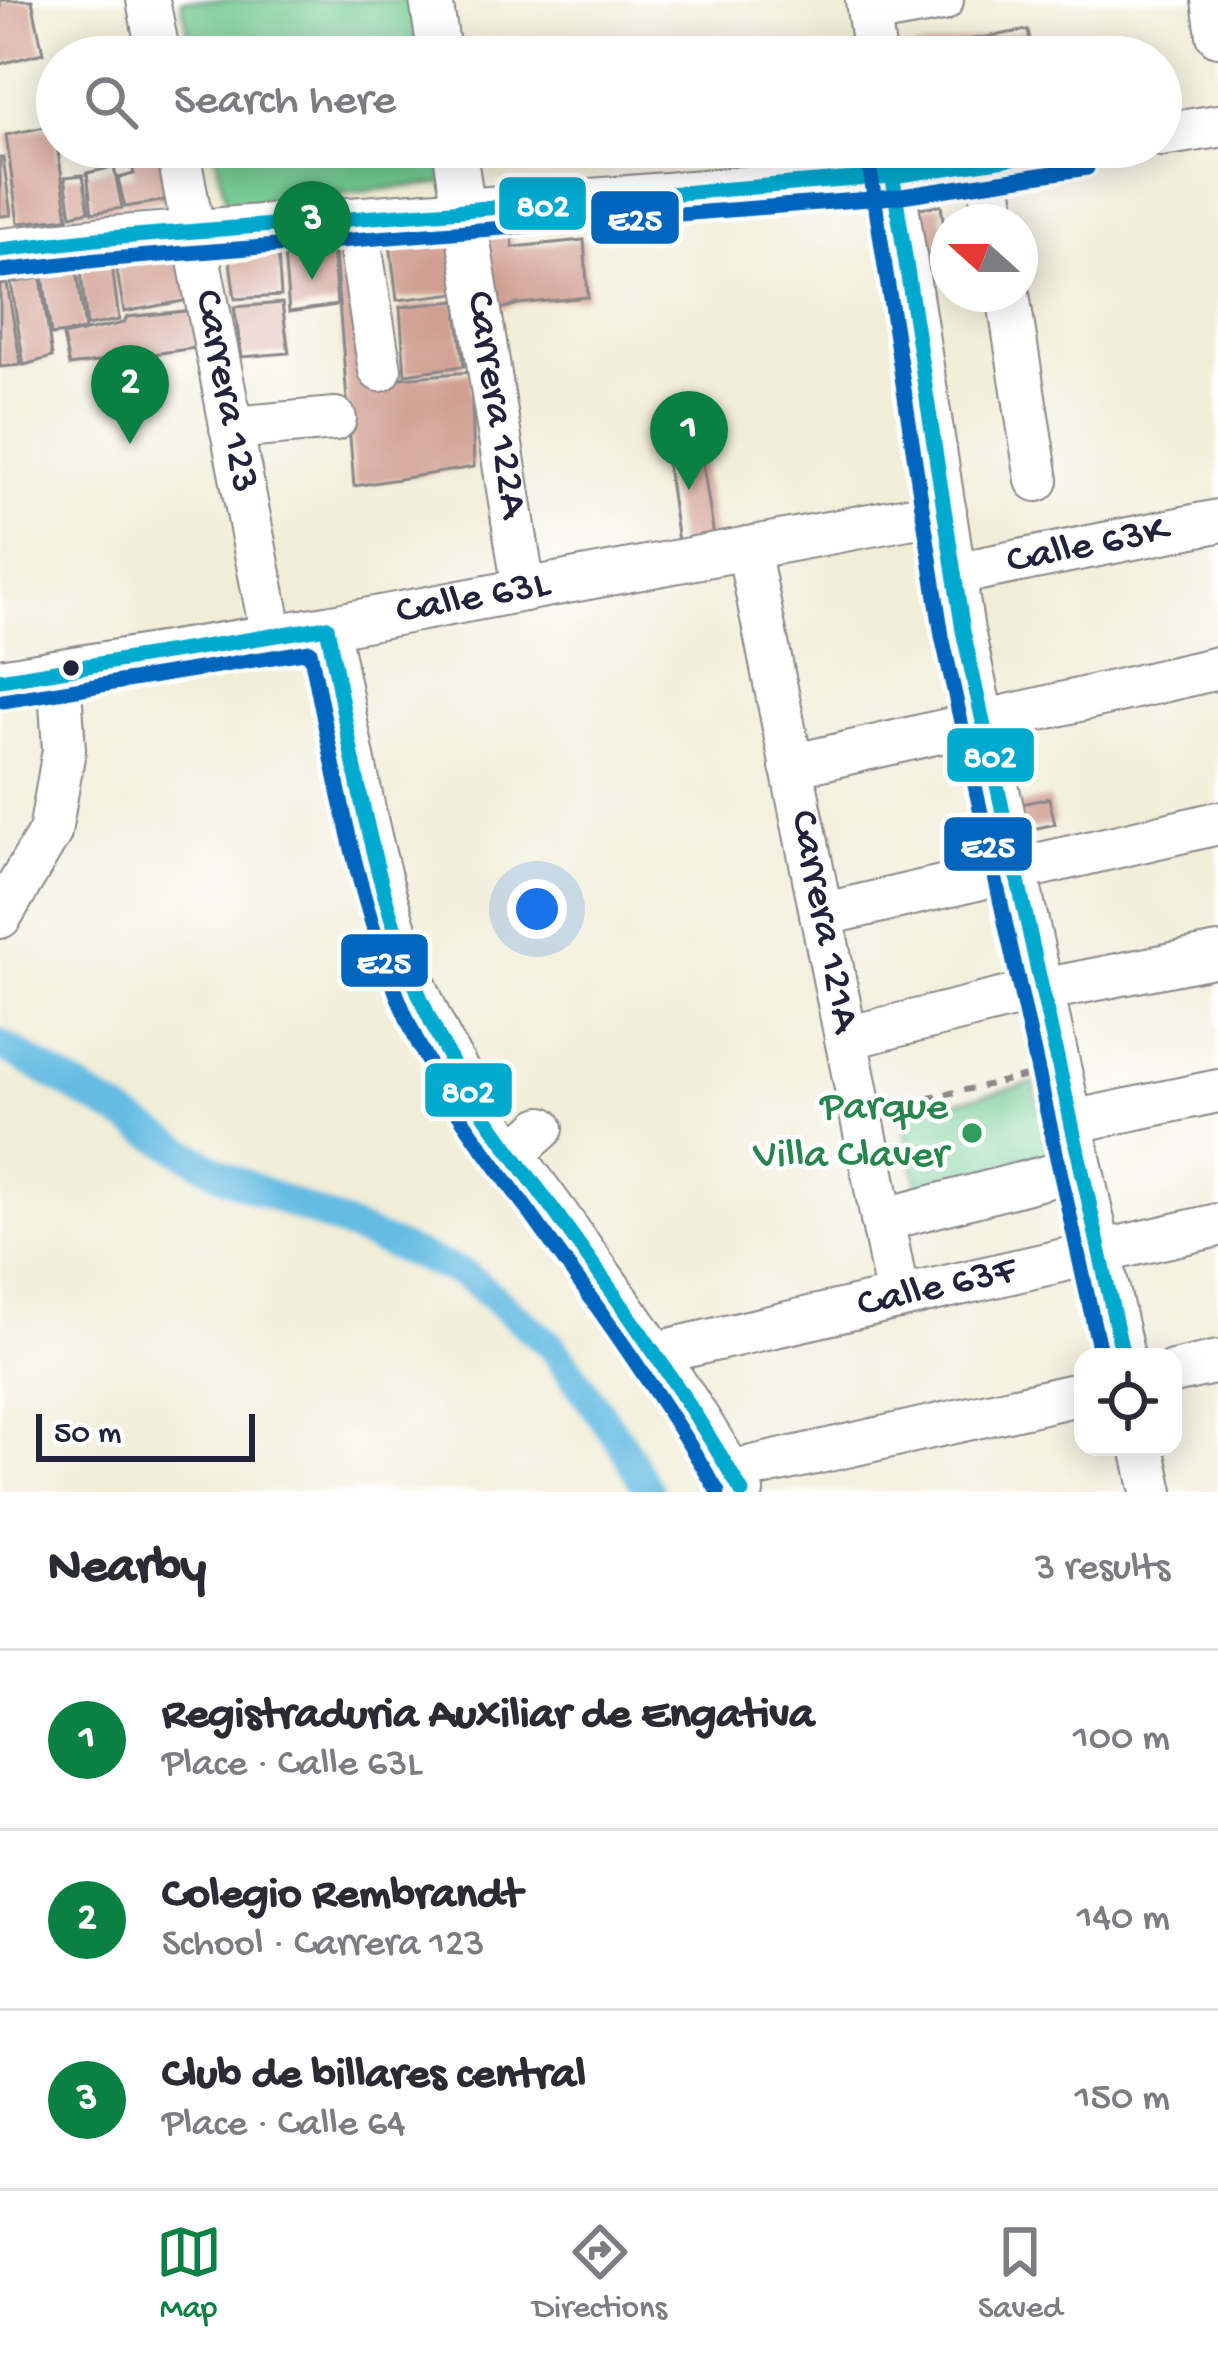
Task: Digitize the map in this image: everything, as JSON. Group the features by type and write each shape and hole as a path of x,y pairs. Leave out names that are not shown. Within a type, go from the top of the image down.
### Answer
{"street":[{"path":"148,0 155,36"},
{"path":"431,0 437,36"},
{"path":"868,7 942,0"},
{"path":"1213,0 1218,35"},
{"path":"1182,132 1218,126"},
{"name":"Carrera 123","path":"181,168 272,636"},
{"name":"Carrera 122A","path":"457,168 524,590"},
{"path":"0,250 464,210 838,168"},
{"path":"892,168 963,631 1121,1348"},
{"path":"987,168 993,204"},
{"path":"356,219 380,370"},
{"path":"1011,312 1037,480"},
{"path":"231,428 335,419"},
{"name":"Calle 63L","path":"0,680 327,627 945,511"},
{"name":"Calle 63K","path":"955,574 1218,521"},
{"name":"Carrera 121A","path":"748,548 898,1298"},
{"path":"327,627 385,898 408,968 450,1056 472,1095 528,1141 736,1482 1074,1395"},
{"path":"791,766 1218,668"},
{"path":"0,917 50,832 64,750 54,671"},
{"path":"821,915 1218,823"},
{"path":"846,1038 1042,990 1218,955"},
{"path":"1071,1122 1218,1091"},
{"path":"882,1220 1081,1168"},
{"name":"Calle 63F","path":"656,1353 1218,1225"},
{"path":"1182,1370 1218,1362"},
{"path":"1144,1456 1152,1492"}],"path":[{"path":"861,1113 1059,1067"}],"green space":[{"path":"181,0 421,0 426,36 189,36"},
{"path":"219,168 443,168 445,183 227,205"},
{"name":"Parque Villa Claver","path":"1034,1083 1051,1162 919,1192 901,1114"}],"building":[{"path":"0,0 32,0 39,36 36,55 0,64"},
{"path":"1028,30 1029,36 991,36"},
{"path":"36,129 36,168 60,168 68,218 18,223 6,135"},
{"path":"3,158 11,215 0,216"},
{"path":"114,168 122,208 92,213 87,173"},
{"path":"133,168 177,168 180,198 125,207 118,178 134,174"},
{"path":"83,175 89,211 71,215 65,177"},
{"path":"930,206 930,254 916,256 911,209"},
{"path":"454,228 457,293 397,300 390,243"},
{"path":"511,229 513,247 584,240 588,297 497,310 489,236"},
{"path":"332,248 337,305 289,312 284,253"},
{"path":"352,249 366,381 471,372 474,467 354,486 335,252"},
{"path":"192,252 200,298 124,312 116,266"},
{"path":"278,252 281,296 235,299 229,254"},
{"path":"111,257 119,320 87,326 80,262"},
{"path":"76,262 85,330 51,335 42,267"},
{"path":"41,278 52,357 24,365 11,283"},
{"path":"7,284 21,365 0,367 0,285"},
{"path":"456,301 464,366 405,374 400,307"},
{"path":"282,303 289,353 242,357 234,307"},
{"path":"196,310 202,347 69,366 63,336 124,323 127,317"},
{"path":"697,425 716,550 680,556 662,430"},
{"path":"1049,798 1055,824 1024,831 1018,805"}],"waterway":[{"path":"0,1044 227,1177 467,1276 552,1346 622,1444 649,1492"}],"transit line":[{"name":"E25","path":"870,168 942,636 1099,1348"},
{"name":"802","path":"891,168 963,631 1121,1348"},
{"name":"802","path":"0,250 946,168"},
{"name":"E25","path":"2,271 895,197 1087,168"},
{"name":"802","path":"327,627 383,888 398,939 439,1038 479,1106 652,1350 742,1492"},
{"name":"802","path":"0,680 327,627"},
{"name":"E25","path":"3,701 310,651 366,901 419,1045 460,1116 632,1357 718,1492"}],"place":[{"name":"Club de billares central","path":"312,280"},
{"name":"Colegio Rembrandt","path":"130,444"},
{"name":"Registraduria Auxiliar de Engativa","path":"689,490"},
{"name":"Parque Villa Claver","path":"972,1133"}]}
